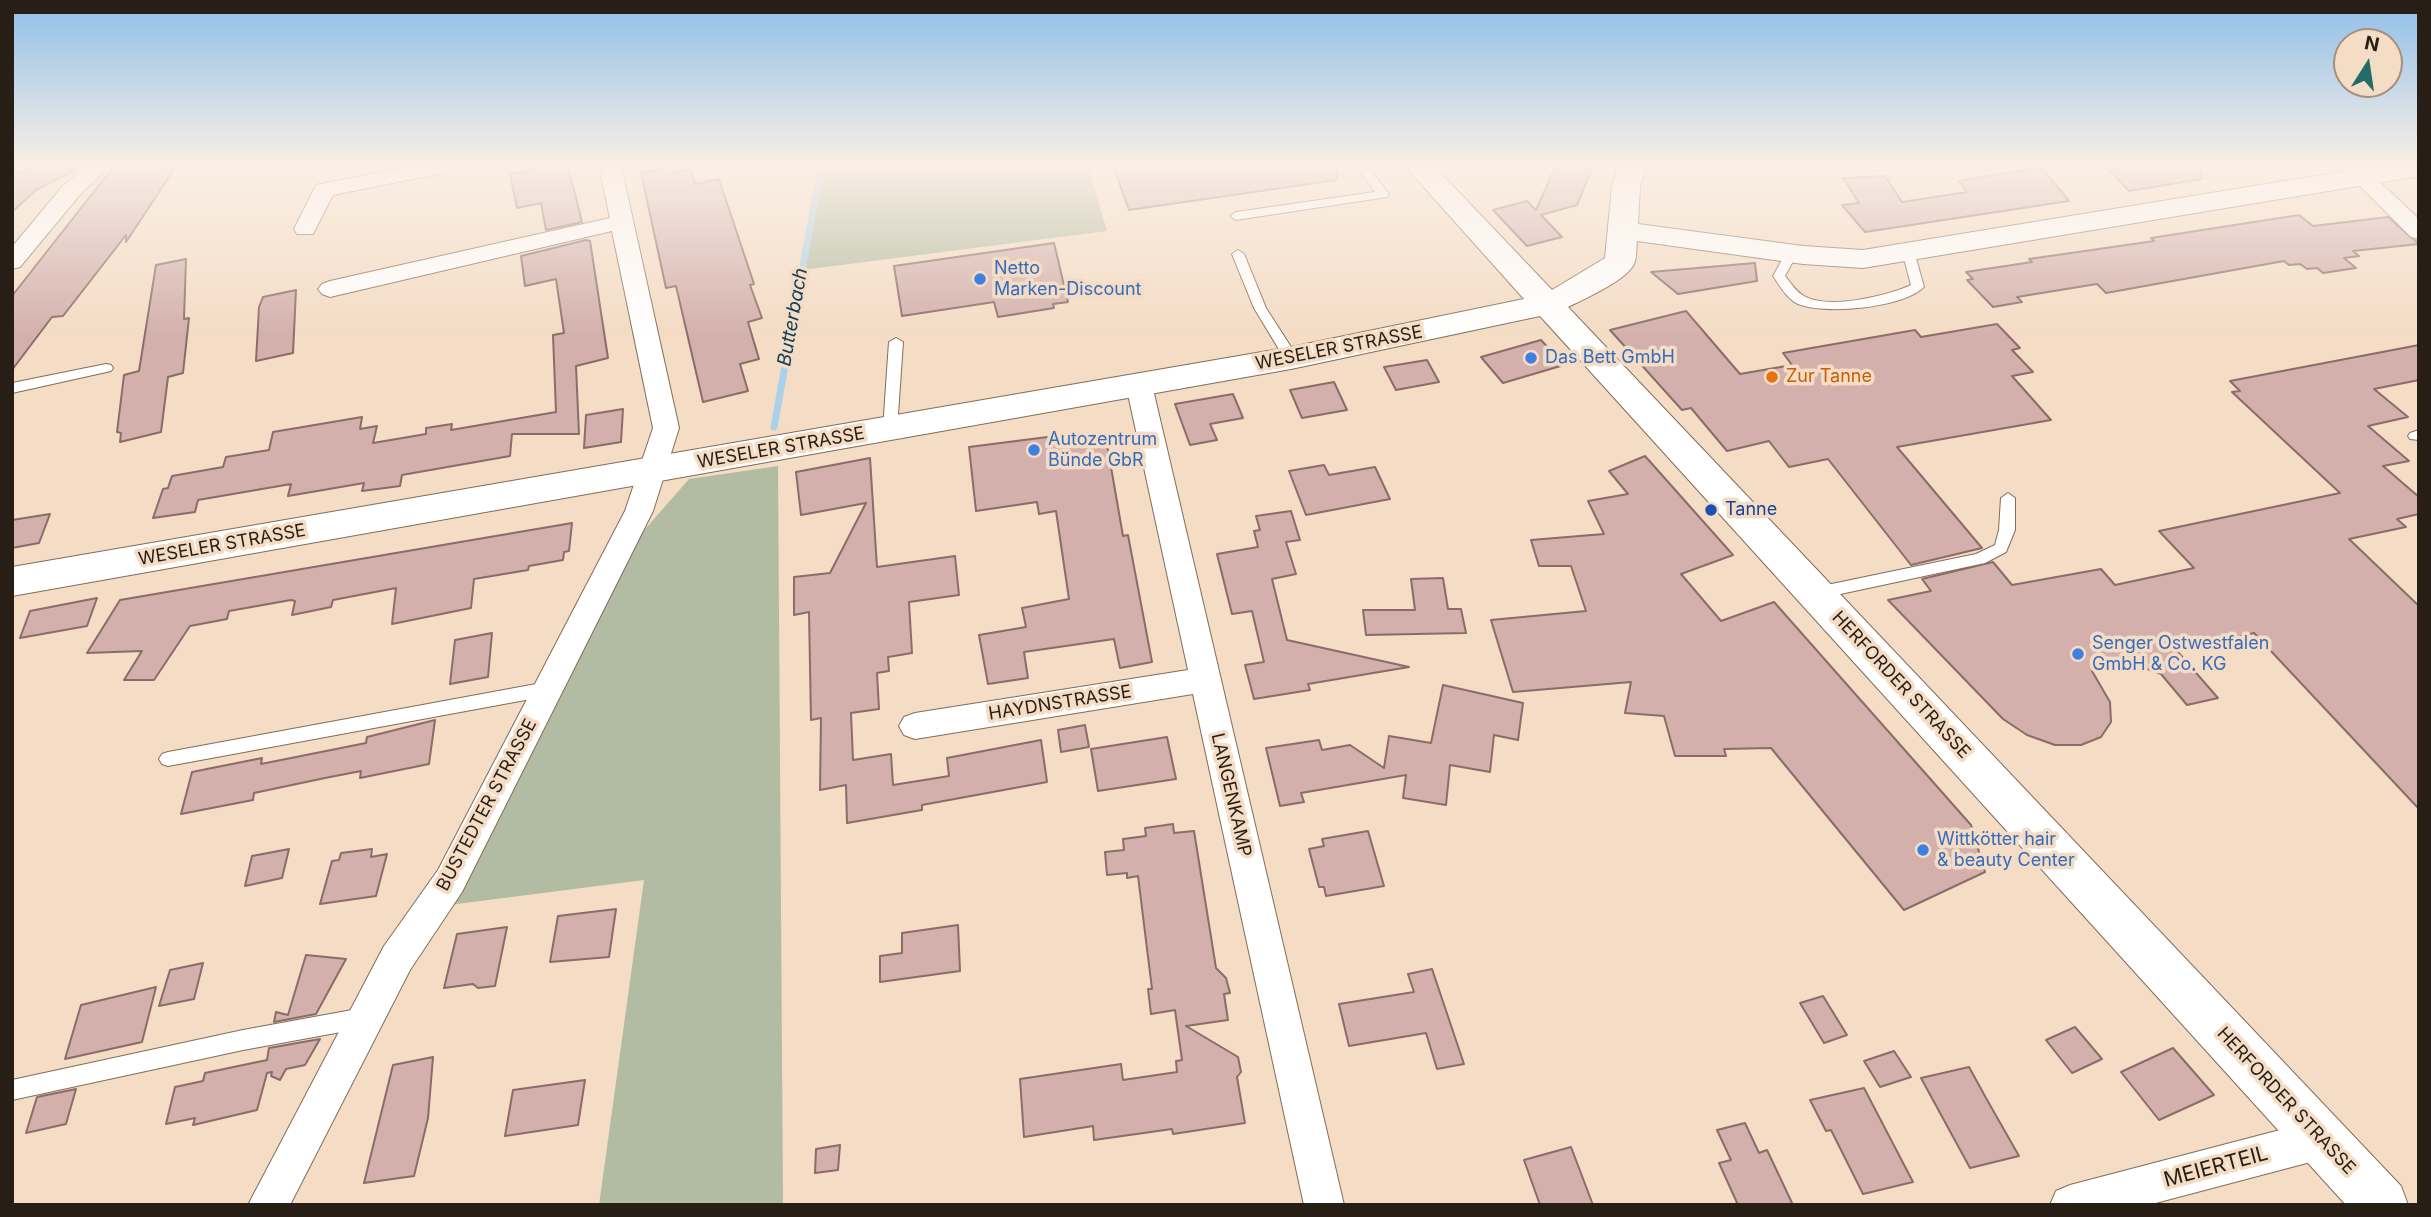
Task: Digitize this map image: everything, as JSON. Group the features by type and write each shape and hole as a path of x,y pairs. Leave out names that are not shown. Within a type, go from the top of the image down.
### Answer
{"main road":[{"name":"HERFORDER STRASSE","path":"1472,223 2382,1205"},
{"name":"WESELER STRASSE","path":"12,582 1291,358 1548,304 1584,286 1619,262 1623,223"},
{"path":"1631,223 1690,237 1791,254 1863,259 2064,223"}],"street":[{"path":"12,262 44,223"},
{"path":"305,229 308,223"},
{"path":"330,289 619,223"},
{"name":"BUSTEDTER STRASSE","path":"268,1205 363,1018 397,958 450,881 639,511 666,428 622,223"},
{"name":"LANGENKAMP","path":"1139,385 1324,1205"},
{"name":"HAYDNSTRASSE","path":"915,726 1205,680"},
{"name":"MEIERTEIL","path":"2070,1205 2322,1139"}],"lane":[{"path":"1791,254 1779,276 1801,300 1823,306 1905,295 1918,287 1908,251"},
{"path":"1238,254 1260,308 1291,358"},
{"path":"890,429 897,342"},
{"path":"12,388 106,368"},
{"path":"1817,593 1980,559 2001,548 2007,530 2008,498"},
{"path":"168,759 547,689"},
{"path":"12,1090 243,1040 363,1018"}],"green space":[{"path":"812,223 1105,223 1107,231 802,270"},
{"path":"778,466 783,1205 599,1205 644,880 449,905 639,536 689,479"}],"building":[{"path":"69,223 139,223 126,242 126,235 63,316 52,317 12,370 12,296"},
{"path":"545,223 578,223 546,230"},
{"path":"652,223 734,223 762,318 748,322 759,359 740,364 748,391 703,402 676,286 666,288"},
{"path":"1505,223 1548,223 1562,237 1527,246"},
{"path":"1857,223 1926,223 1865,232"},
{"path":"2249,223 2309,223 2313,226 2340,223 2395,223 2419,244 2353,251 2359,256 2344,258 2356,268 2323,273 2317,268 2307,269 2300,264 2289,265 2284,261 2106,293 2097,284 2017,297 2022,302 1993,307 1967,280 1973,279 1966,272 2032,262 2029,259 2154,241 2151,238"},
{"path":"590,241 608,358 576,366 579,434 512,434 510,456 402,475 400,486 362,491 364,483 288,496 291,484 198,500 195,512 153,518 163,489 168,488 172,476 223,467 226,457 269,450 273,432 362,417 360,429 377,426 373,443 426,434 426,428 452,424 451,430 556,412 553,335 564,333 556,279 525,286 521,256"},
{"name":"Netto Marken-Discount","path":"1054,243 1068,302 1053,304 1054,308 998,317 994,302 902,316 894,266"},
{"path":"186,259 184,319 189,318 183,373 168,377 161,432 120,442 121,433 117,432 124,375 139,371 156,265"},
{"path":"1755,263 1757,281 1678,294 1651,272"},
{"path":"296,290 293,353 256,361 259,307 263,297"},
{"path":"1686,311 1740,374 1792,365 1783,353 1915,330 1921,337 1997,324 2020,348 2012,350 2033,372 2012,376 2051,420 1897,447 1982,548 1911,565 1828,459 1789,467 1769,441 1727,451 1691,408 1682,410 1610,330"},
{"name":"Das Bett GmbH","path":"1541,340 1564,365 1503,383 1481,357"},
{"path":"2419,345 2419,380 2374,389 2408,417 2368,426 2409,461 2383,466 2419,497 2419,514 2397,519 2406,527 2349,539 2419,606 2419,809 2254,633 2177,651 2218,698 2187,705 2161,674 2131,663 2092,671 2110,702 2111,722 2101,737 2081,745 2055,745 2027,735 2003,719 1888,600 1931,591 1922,579 1993,562 2012,585 2101,569 2115,585 2194,568 2159,531 2340,493 2232,392 2240,391 2230,381"},
{"path":"1427,360 1439,382 1396,390 1384,367"},
{"path":"1334,382 1347,410 1302,418 1290,390"},
{"path":"1233,394 1243,418 1210,424 1217,440 1190,445 1175,404"},
{"path":"623,409 621,442 584,448 586,415"},
{"path":"1079,433 1107,444 1123,536 1128,535 1152,662 1120,668 1114,639 1024,652 1028,678 988,684 979,635 1026,627 1022,608 1069,599 1056,511 1039,514 1037,502 976,511 969,447"},
{"path":"1645,456 1733,555 1681,574 1721,621 1774,602 1971,825 1985,872 1904,910 1771,748 1724,749 1726,756 1675,756 1664,716 1625,713 1631,682 1513,692 1491,620 1586,611 1571,566 1539,566 1531,540 1604,534 1588,501 1628,494 1609,471"},
{"path":"870,458 877,567 955,556 959,595 909,602 912,653 888,657 889,671 877,673 879,709 851,713 853,760 891,754 893,785 949,776 947,758 1041,740 1047,782 922,805 922,810 847,823 846,785 820,790 821,718 811,720 809,612 794,615 794,577 830,573 866,503 801,515 796,472"},
{"path":"1324,465 1329,475 1375,467 1390,499 1306,515 1289,471"},
{"path":"1291,511 1300,540 1286,542 1296,574 1272,579 1287,640 1409,667 1308,684 1310,690 1254,699 1245,665 1264,662 1252,611 1232,614 1217,554 1258,547 1254,531 1260,530 1256,516"},
{"path":"50,514 39,543 12,548 12,520"},
{"path":"572,523 569,551 564,552 563,560 529,566 528,570 474,579 471,608 392,624 396,588 333,600 331,607 292,615 295,601 291,600 229,611 227,619 190,626 154,680 124,680 142,651 87,653 120,600"},
{"path":"1443,578 1448,609 1461,609 1466,633 1366,635 1363,610 1415,610 1411,579"},
{"path":"97,598 87,626 20,638 30,611"},
{"path":"492,633 488,677 450,684 455,640"},
{"path":"1443,685 1523,703 1518,740 1494,735 1490,772 1450,765 1446,805 1403,798 1406,775 1301,793 1304,802 1280,806 1266,748 1319,740 1322,750 1350,745 1384,768 1389,736 1431,743"},
{"path":"435,720 429,764 360,778 361,771 325,778 254,793 253,800 181,814 192,772 262,758 261,764 366,743 367,737"},
{"path":"1085,725 1089,747 1061,752 1058,730"},
{"path":"1167,737 1176,779 1098,791 1091,749"},
{"path":"1173,824 1174,833 1194,831 1216,968 1226,978 1230,993 1224,994 1228,1020 1186,1026 1238,1057 1241,1072 1237,1077 1245,1123 1173,1134 1172,1129 1094,1140 1093,1126 1024,1137 1020,1079 1121,1064 1123,1080 1177,1072 1176,1061 1182,1060 1175,1010 1151,1014 1148,989 1152,989 1138,876 1127,878 1127,873 1107,875 1105,852 1124,850 1123,839 1146,836 1145,828"},
{"path":"1368,831 1384,886 1326,896 1324,887 1319,887 1309,849 1324,846 1322,839"},
{"path":"289,849 282,878 245,886 252,856"},
{"path":"372,849 371,857 387,854 376,896 320,904 332,861 339,860 341,853"},
{"path":"616,909 609,957 550,962 558,916"},
{"path":"958,925 960,971 880,982 880,956 902,953 902,933"},
{"path":"507,927 495,986 478,988 473,984 444,988 457,934"},
{"path":"306,955 346,959 316,1014 274,1022 276,1012 288,1015"},
{"path":"203,963 194,999 159,1006 170,970"},
{"path":"1432,969 1464,1064 1437,1069 1426,1033 1349,1046 1339,1004 1414,992 1408,974"},
{"path":"156,987 142,1042 65,1059 81,1005"},
{"path":"1823,996 1847,1035 1824,1043 1800,1003"},
{"path":"2075,1027 2102,1059 2072,1073 2046,1040"},
{"path":"320,1039 305,1065 286,1069 280,1080 271,1076 272,1072 267,1073 257,1110 193,1125 195,1118 166,1124 175,1087 203,1081 205,1073 267,1060 269,1048"},
{"path":"2173,1048 2214,1095 2159,1120 2121,1072"},
{"path":"1894,1051 1911,1077 1880,1087 1864,1061"},
{"path":"433,1057 428,1118 414,1176 364,1183 393,1065"},
{"path":"1969,1067 2019,1156 1970,1168 1921,1078"},
{"path":"585,1080 578,1125 505,1136 513,1090"},
{"path":"1864,1088 1913,1182 1863,1194 1831,1130 1826,1131 1810,1100"},
{"path":"76,1089 66,1124 26,1133 37,1097"},
{"path":"1745,1123 1759,1153 1767,1150 1793,1205 1738,1205 1719,1163 1731,1160 1717,1130"},
{"path":"840,1145 838,1170 815,1173 816,1149"},
{"path":"1571,1147 1593,1205 1540,1205 1524,1160"}],"waterway":[{"name":"Butterbach","path":"774,427 811,223"}],"place":[{"name":"Netto Marken-Discount","path":"980,279"},
{"name":"Das Bett GmbH","path":"1531,358"},
{"name":"Zur Tanne","path":"1772,377"},
{"name":"Autozentrum Bünde GbR","path":"1034,450"},
{"name":"Tanne","path":"1711,510"},
{"name":"Senger Ostwestfalen GmbH & Co. KG","path":"2078,654"},
{"name":"Wittkötter hair & beauty Center","path":"1923,850"}]}
